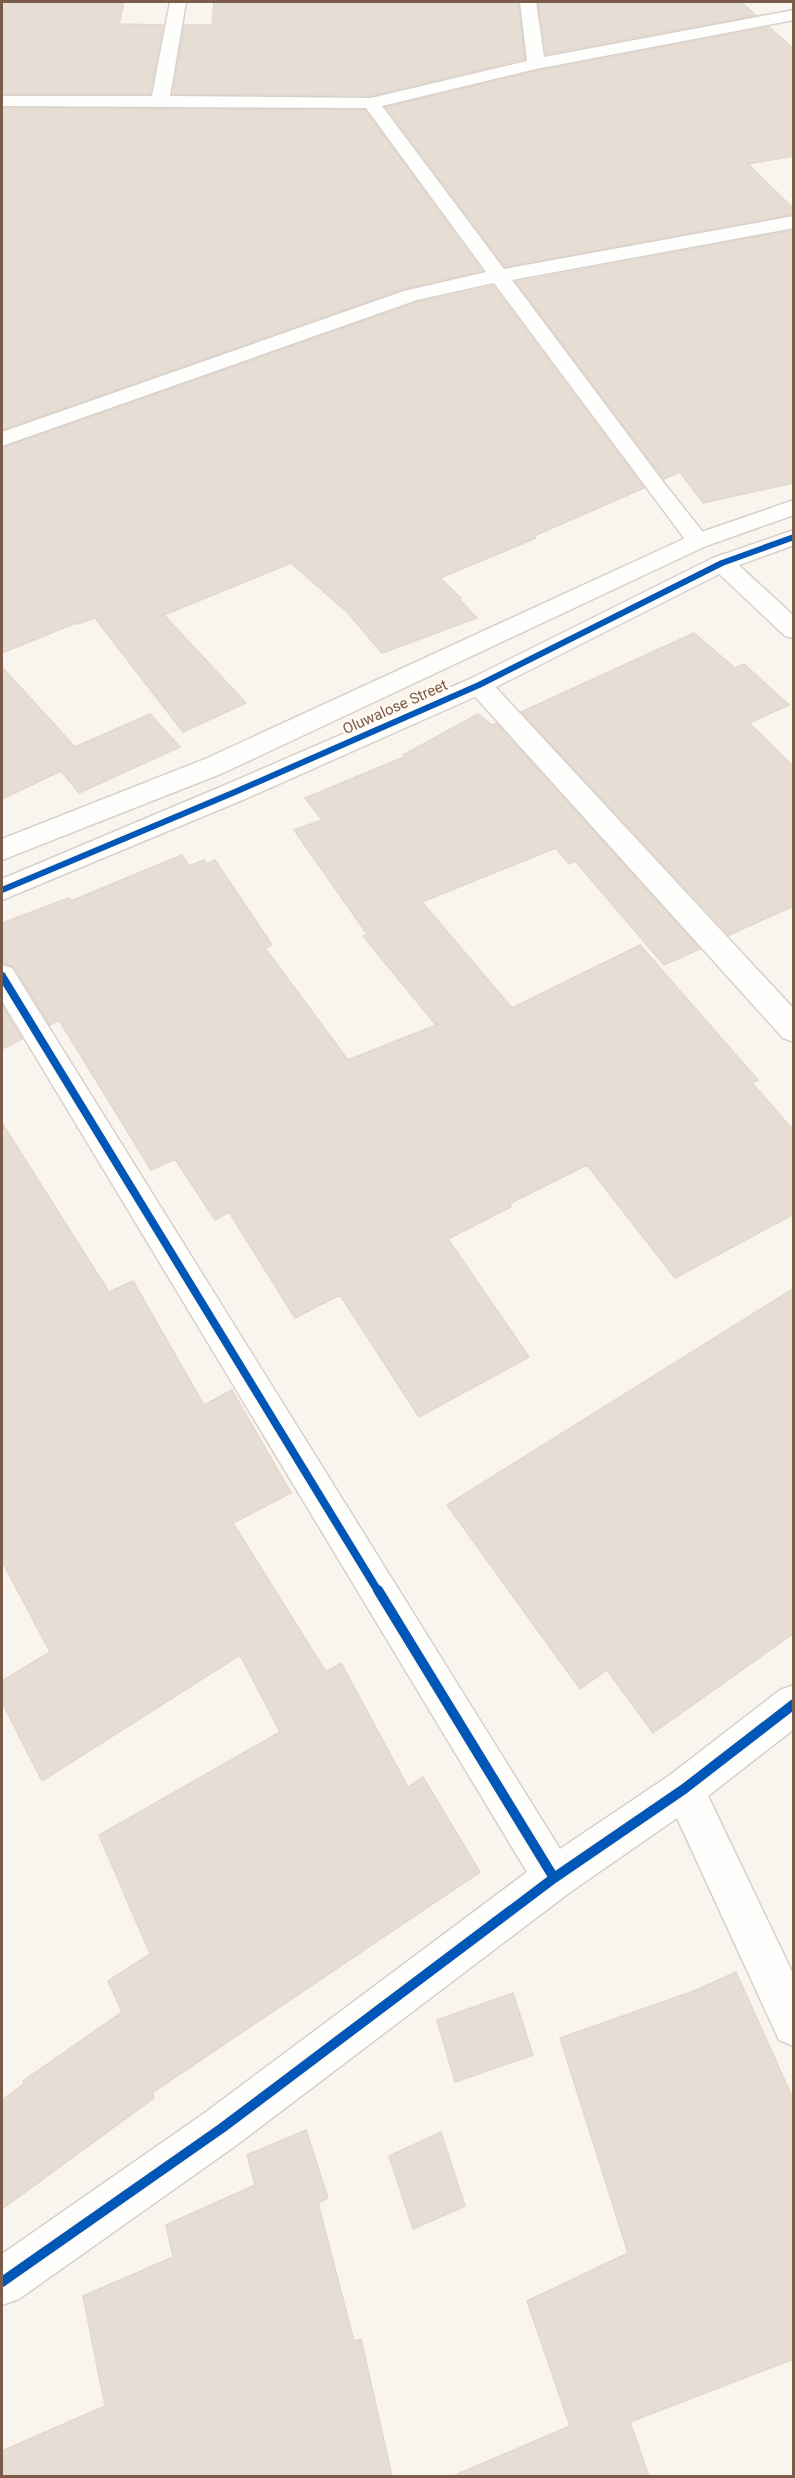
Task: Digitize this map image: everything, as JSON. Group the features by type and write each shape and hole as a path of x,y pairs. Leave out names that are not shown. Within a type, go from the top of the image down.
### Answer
{"street":[{"path":"160,101 178,2"},
{"path":"528,2 536,64"},
{"path":"2,101 160,101 333,105 371,103 536,64 794,15"},
{"path":"371,103 656,488 698,541"},
{"path":"2,439 411,295 498,276 794,222"},
{"name":"Oluwalose Street","path":"2,850 214,766 698,541 794,507"},
{"name":"Oluwalose Street","path":"2,890 235,792 479,685 722,563 794,537"},
{"path":"722,563 794,630"},
{"path":"479,685 794,1030"},
{"path":"214,766 235,792"},
{"path":"2,976 554,1878"},
{"path":"2,2282 222,2128 554,1878 684,1789 794,1704"},
{"path":"684,1789 794,2025"}],"building":[{"path":"2,2 124,2 119,24 163,25 150,94 2,94"},
{"path":"214,2 518,2 525,59 371,96 173,94 184,25 212,25"},
{"path":"538,2 741,2 756,15 546,54"},
{"path":"769,27 794,49 794,156 748,164 794,209 794,214 505,267 386,107 536,71"},
{"path":"2,108 365,110 482,271 403,289 2,430"},
{"path":"794,230 794,483 703,503 680,472 664,479 516,282"},
{"path":"493,286 644,488 534,536 536,538 440,578 461,598 459,599 477,618 382,653 348,613 291,563 164,615 246,703 183,732 95,618 76,623 2,653 2,448 418,302"},
{"path":"694,633 735,668 744,664 789,705 749,723 794,767 794,906 729,935 521,712"},
{"path":"2,667 75,747 150,714 180,747 79,793 61,771 2,799"},
{"path":"478,714 492,725 496,723 700,949 664,965 575,861 569,864 556,848 422,902 512,1008 640,945 758,1080 752,1083 794,1131 794,1214 675,1278 587,1165 509,1204 511,1207 448,1239 529,1357 419,1417 340,1295 295,1318 229,1212 215,1220 175,1159 151,1170 59,1020 50,1025 14,967 2,963 2,923 69,898 71,901 182,855 189,866 204,860 206,864 215,860 272,945 265,948 348,1060 436,1025 363,936 367,934 294,830 322,820 305,798 404,757 403,755"},
{"path":"2,1005 22,1039 2,1049"},
{"path":"2,1123 109,1292 133,1281 204,1405 232,1390 291,1493 233,1523 326,1672 341,1663 408,1787 423,1777 480,1872 152,2093 154,2098 2,2209 2,2100 24,2084 23,2081 122,2012 108,1981 150,1954 99,1835 280,1732 240,1655 42,1781 2,1702 2,1681 50,1652 2,1561"},
{"path":"794,1288 794,1633 653,1733 607,1670 580,1689 447,1505"},
{"path":"736,1972 794,2101 794,2359 630,2422 649,2476 453,2476 570,2426 527,2301 628,2253 560,2038 694,1991"},
{"path":"513,1993 533,2055 455,2082 437,2020"},
{"path":"306,2130 328,2198 318,2203 354,2341 361,2339 392,2476 2,2476 2,2451 105,2406 83,2296 173,2257 166,2225 255,2185 247,2155"},
{"path":"441,2132 465,2206 413,2229 389,2156"}],"cycle path":[{"path":"2,890 235,792 479,685 722,563 794,537"},
{"path":"2,976 554,1878"},
{"path":"2,2282 222,2128 554,1878 684,1789 794,1704"}]}
